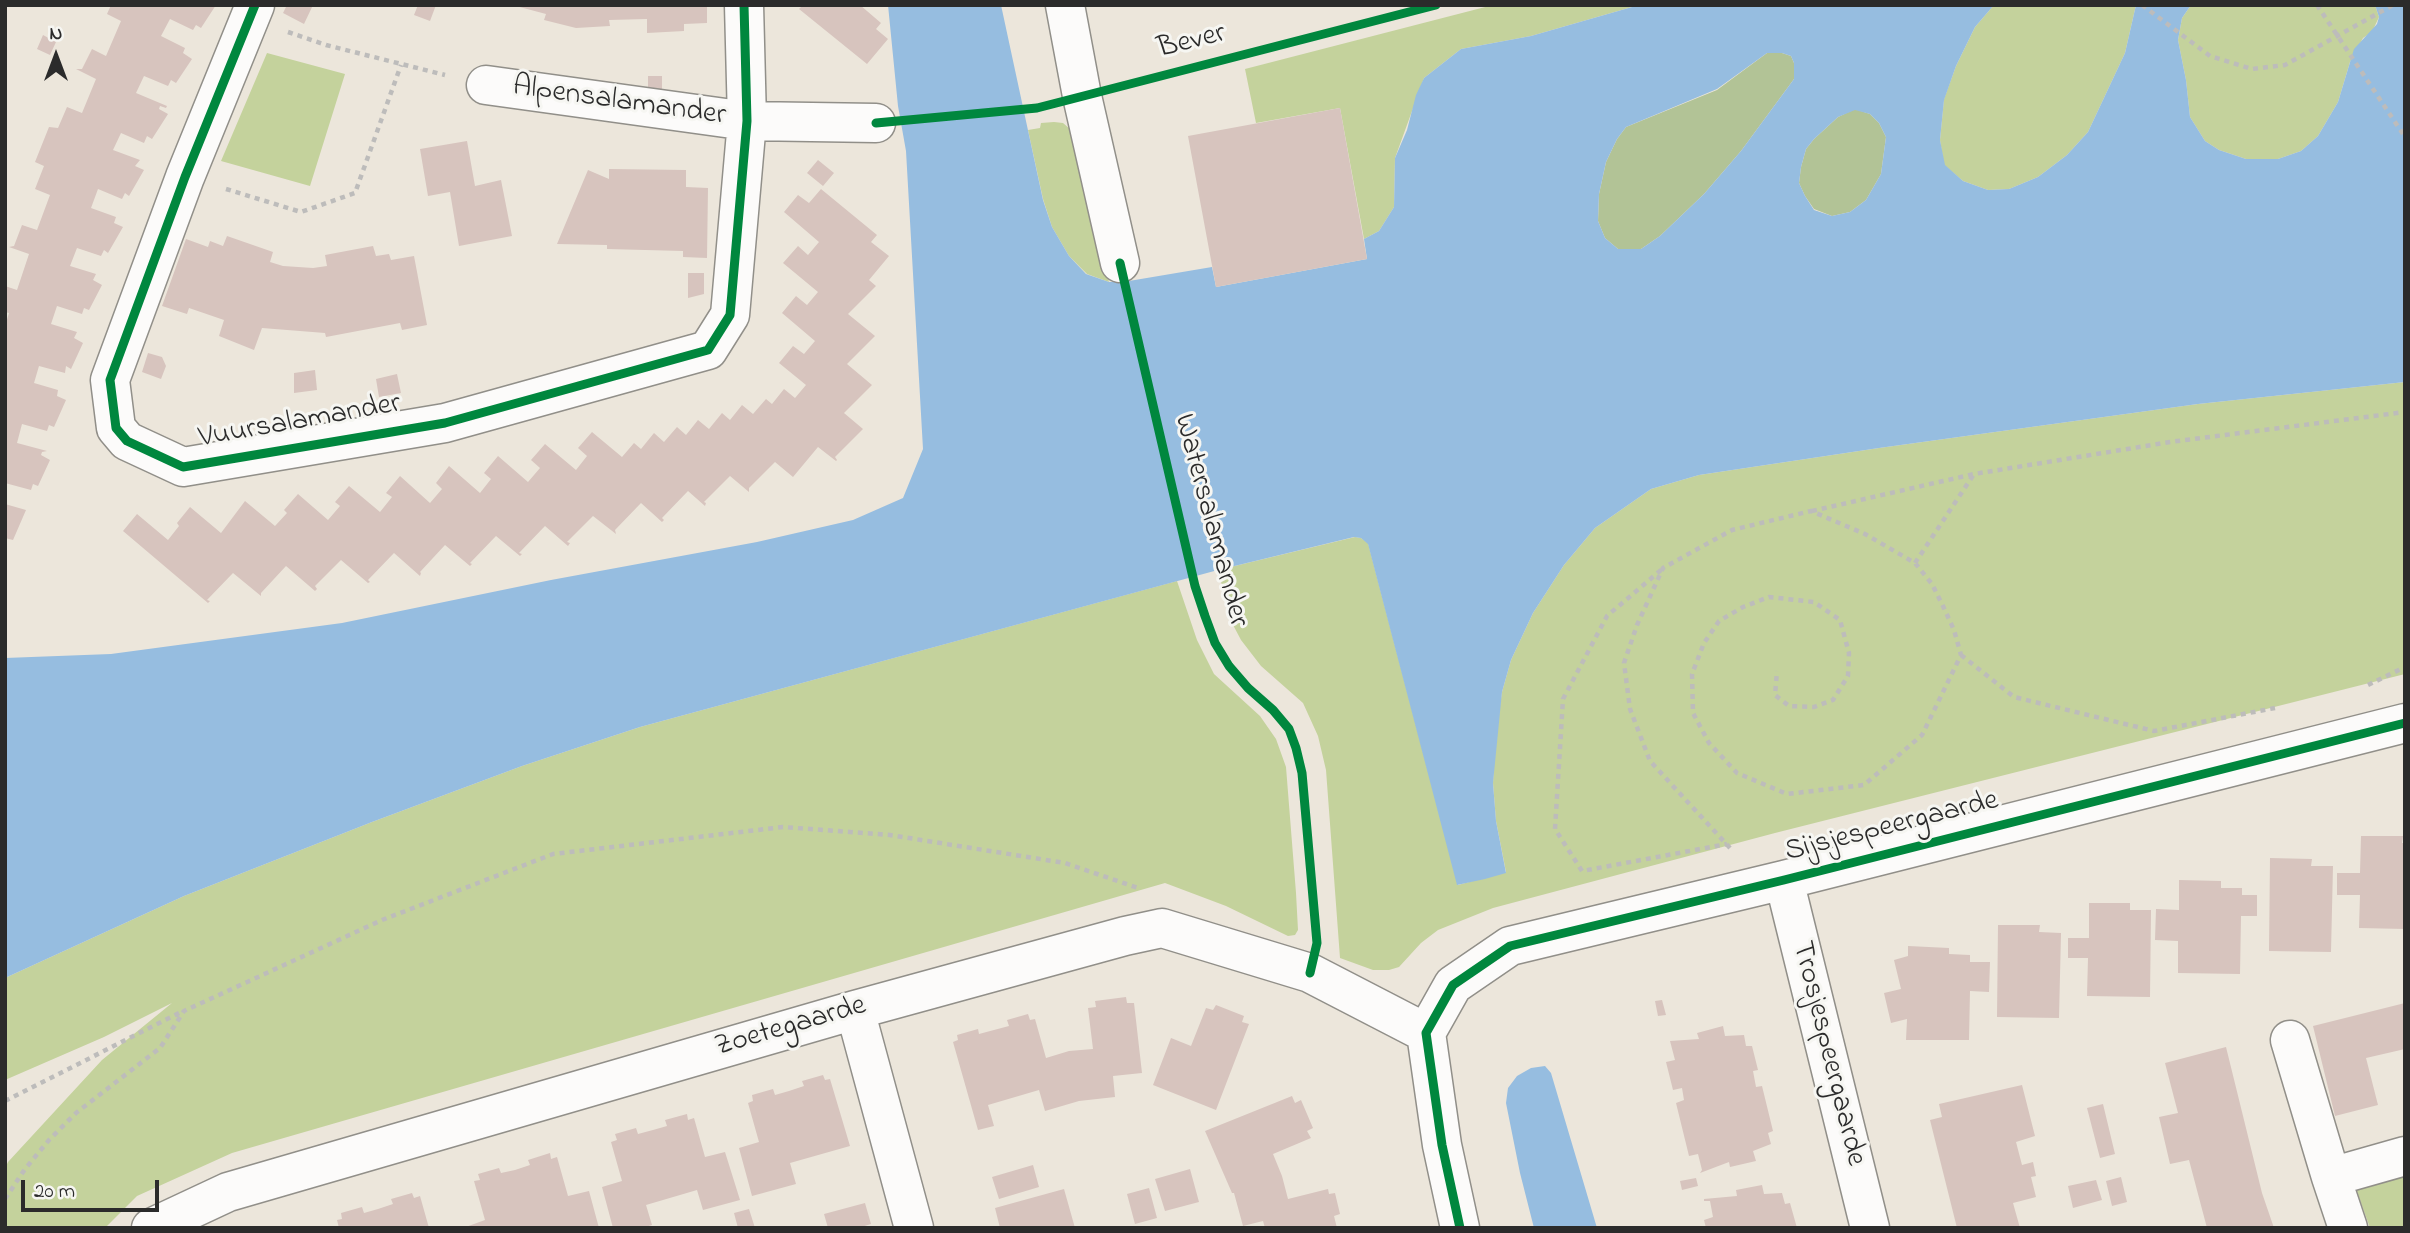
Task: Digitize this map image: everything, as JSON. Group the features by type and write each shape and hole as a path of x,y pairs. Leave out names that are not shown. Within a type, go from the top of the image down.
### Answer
{"street":[{"name":"Vuursalamander","path":"251,12 185,177 110,380 116,428 127,441 183,467 445,423 708,349 730,315 747,121 744,5"},
{"path":"1065,5 1082,96 1120,262"},
{"name":"Alpensalamander","path":"486,85 747,121 876,122"},
{"name":"Sijsjespeergaarde","path":"1426,1033 1453,985 1510,946 2405,723"},
{"name":"Trosjespeergaarde","path":"1767,884 1870,1228"},
{"name":"Zoetegaarde","path":"151,1228 228,1192 855,1010 1162,928 1310,973 1426,1033"},
{"path":"855,1010 914,1228"},
{"path":"1426,1033 1442,1145 1460,1228"},
{"path":"2290,1040 2348,1228"},
{"path":"2331,1177 2405,1156"}],"path":[{"path":"2143,5 2210,56 2252,69 2285,65 2393,5"},
{"path":"2317,5 2405,137"},
{"path":"185,177 301,212 355,193 401,65"},
{"path":"1727,843 1582,871 1555,829 1563,699 1607,616 1663,568 1732,530 1974,474 2170,442 2405,412"},
{"path":"1915,563 1974,474"},
{"path":"1811,511 1865,534 1915,563 1932,584 1954,629 1961,655 2014,697 2154,731 2284,706"},
{"path":"1663,568 1637,625 1625,663 1630,709 1650,761 1767,884"},
{"path":"1777,671 1775,695 1789,706 1814,707 1833,700 1848,676 1849,653 1840,620 1814,602 1769,597 1743,607 1719,621 1704,643 1692,674 1693,713 1709,743 1737,773 1787,794 1864,785 1922,735 1961,655"},
{"path":"2361,688 2405,667"},
{"path":"5,1101 184,1011 382,920 553,854 783,827 890,835 1065,863 1139,888"},
{"path":"5,1199 49,1140 76,1113 160,1048 184,1011"}],"green space":[{"path":"1493,5 1639,5 1531,36 1461,49 1424,78 1395,158 1394,207 1379,231 1364,239 1340,108 1256,123 1245,69"},
{"path":"1994,5 2136,5 2125,53 2088,132 2067,155 2038,177 2009,189 1988,190 1963,181 1944,165 1940,140 1944,99 1956,66 1975,27"},
{"path":"2191,5 2375,5 2379,17 2372,32 2363,38 2350,62 2338,102 2318,136 2301,151 2278,159 2246,159 2219,150 2205,141 2190,117 2178,40 2182,18"},
{"path":"267,53 345,74 310,186 221,161"},
{"path":"1767,53 1791,56 1794,79 1741,151 1704,194 1660,236 1641,249 1618,249 1605,238 1598,221 1599,194 1606,162 1626,127 1717,90"},
{"path":"1855,109 1870,114 1879,123 1886,137 1881,174 1866,200 1850,212 1832,216 1814,209 1805,196 1799,183 1801,167 1806,149 1814,139 1838,117"},
{"path":"1041,123 1063,123 1070,129 1089,192 1109,282 1087,274 1069,256 1052,227 1028,130 1040,128"},
{"path":"2405,382 2405,674 1775,833 1493,908 1438,930 1421,943 1399,967 1389,970 1373,970 1340,958 1326,770 1318,736 1303,703 1261,666 1241,640 1232,623 1218,570 1355,537 1368,543 1458,885 1506,872 1496,821 1493,783 1495,740 1502,692 1511,660 1533,613 1564,565 1595,528 1651,489 1699,475 1879,448 2198,404"},
{"path":"1177,581 1197,640 1214,674 1260,716 1276,739 1286,767 1298,930 1295,935 1288,936 1226,906 1165,883 232,1153 137,1196 105,1228 5,1228 5,1168 8,1162 102,1060 172,1003 104,1037 5,1080 5,978 184,896 522,766 640,727"},
{"path":"2405,1170 2405,1228 2370,1228 2355,1186"}],"water":[{"path":"888,5 1001,5 1043,200 1052,227 1069,256 1086,274 1109,282 1212,267 1216,287 1367,259 1364,239 1379,231 1394,207 1395,158 1407,130 1416,95 1424,78 1461,49 1531,36 1639,5 1994,5 1975,27 1956,66 1944,100 1940,140 1945,165 1963,181 1988,190 2009,189 2038,177 2067,155 2088,132 2125,53 2136,5 2191,5 2182,18 2178,40 2190,117 2205,141 2219,150 2246,159 2278,159 2301,151 2318,136 2338,102 2354,49 2377,24 2379,17 2375,5 2405,5 2405,382 2198,404 1879,448 1699,475 1651,489 1595,528 1564,565 1533,613 1511,660 1502,692 1493,783 1496,821 1506,873 1485,879 1457,885 1368,544 1361,538 1354,537 1218,570 640,727 522,766 184,896 5,978 5,658 111,654 342,623 551,580 757,542 853,520 903,498 923,449 906,151 898,106","holes":["1767,53 1791,56 1794,79 1741,151 1704,194 1660,236 1641,249 1618,249 1605,238 1598,221 1599,194 1606,162 1626,127 1717,89","1855,110 1870,114 1879,123 1886,137 1881,174 1866,200 1850,212 1832,216 1814,210 1805,196 1799,183 1801,167 1806,149 1814,139 1838,117"]},
{"path":"1545,1066 1551,1073 1597,1228 1534,1228 1506,1103 1508,1088 1517,1076 1531,1068"}],"building":[{"path":"111,5 216,5 201,28 196,25 193,30 170,19 161,36 185,48 183,53 192,59 176,83 171,80 168,86 144,76 136,93 167,106 160,106 159,109 168,114 152,139 147,136 144,143 121,133 113,150 140,160 135,166 144,170 129,196 125,193 122,199 98,189 91,208 116,217 114,223 123,227 108,253 104,250 101,256 77,248 70,266 96,274 93,280 102,285 89,310 84,308 82,314 57,306 51,324 77,332 74,338 83,343 71,369 66,366 65,373 39,366 34,383 58,390 57,396 66,400 54,427 49,425 47,431 22,424 17,443 47,451 41,455 50,460 38,486 33,484 31,490 5,483 5,326 9,313 5,312 5,286 17,290 29,254 9,247 14,246 22,225 37,230 50,195 35,189 44,166 35,162 49,127 58,128 67,107 82,113 96,79 76,69 82,69 92,49 106,56 121,21 107,14"},
{"path":"287,5 313,5 304,24 283,13"},
{"path":"418,5 436,5 430,21 414,15"},
{"path":"512,5 707,5 707,23 684,24 684,31 647,33 647,19 609,20 610,26 576,28 544,20 546,14"},
{"path":"803,5 860,5 881,23 876,29 888,39 867,64 799,9"},
{"path":"43,35 56,42 50,55 37,49"},
{"path":"648,76 662,76 662,92 648,93"},
{"path":"1340,108 1367,259 1216,287 1188,136"},
{"path":"467,141 475,186 501,180 512,236 459,246 450,192 428,196 420,149"},
{"path":"818,160 834,173 823,186 807,173"},
{"path":"609,169 686,170 686,187 708,188 707,258 683,257 683,251 607,249 607,245 557,244 588,170 609,179"},
{"path":"821,189 877,235 871,242 889,256 869,280 876,286 848,314 875,336 847,364 872,385 844,413 863,429 835,457 836,461 818,447 793,477 775,462 749,488 749,492 730,476 704,502 705,506 688,491 662,518 662,522 641,503 615,530 616,534 593,516 567,542 570,543 568,546 545,526 519,553 522,554 520,556 496,536 470,566 445,545 420,572 420,576 394,553 368,583 341,560 315,586 315,591 286,566 261,596 233,573 207,600 210,601 208,603 123,531 137,514 168,540 190,507 221,533 245,501 275,526 287,513 284,510 298,494 328,520 340,506 335,502 349,486 380,512 392,497 386,493 400,476 430,503 442,489 436,483 449,466 480,493 491,479 484,473 498,456 528,482 540,468 531,460 545,444 576,470 587,456 578,448 592,432 622,457 634,443 641,449 654,433 664,442 677,427 686,435 698,420 709,429 722,413 730,420 742,405 753,414 766,399 772,404 784,389 795,398 806,385 779,363 793,346 804,354 815,341 782,313 796,296 807,305 818,292 783,263 798,246 808,255 819,242 784,212 798,195 809,203"},
{"path":"227,236 273,252 270,262 283,266 327,266 325,255 373,246 376,256 389,254 391,260 414,256 427,325 402,330 400,323 326,337 325,333 262,328 254,350 219,336 224,320 189,308 187,314 162,306 186,239 208,247 210,241 223,246"},
{"path":"688,273 704,273 704,294 688,298"},
{"path":"148,353 162,357 166,366 161,379 142,372"},
{"path":"315,370 317,390 294,393 294,373"},
{"path":"397,374 401,393 379,397 376,379"},
{"path":"5,504 26,510 13,540 5,538"},
{"path":"2361,836 2403,836 2405,929 2359,928 2360,895 2337,895 2337,873 2360,873"},
{"path":"2270,858 2312,859 2311,866 2333,866 2331,952 2269,951"},
{"path":"2179,880 2221,881 2221,888 2242,888 2242,895 2257,895 2257,916 2241,916 2240,974 2178,973 2178,941 2155,940 2156,909 2179,910"},
{"path":"2089,903 2130,903 2130,910 2151,910 2150,997 2087,996 2088,958 2068,958 2068,938 2089,938"},
{"path":"1998,925 2040,925 2039,932 2061,933 2059,1018 1997,1017"},
{"path":"1908,946 1949,948 1949,954 1970,955 1970,962 1990,962 1989,992 1970,991 1969,1040 1906,1040 1907,1019 1891,1023 1884,993 1901,989 1894,960 1908,956"},
{"path":"1126,997 1127,1003 1134,1003 1142,1073 1113,1076 1115,1097 1079,1101 1045,1111 1039,1090 988,1105 994,1126 978,1130 953,1042 958,1040 957,1035 978,1029 979,1034 1009,1026 1007,1020 1028,1014 1030,1020 1035,1019 1046,1058 1069,1051 1093,1049 1088,1008 1096,1007 1095,1001"},
{"path":"1662,1000 1666,1015 1658,1016 1655,1001"},
{"path":"2405,1003 2405,1049 2366,1058 2378,1105 2335,1116 2313,1026"},
{"path":"1216,1005 1244,1016 1242,1022 1249,1024 1216,1110 1153,1085 1171,1038 1191,1046 1206,1008 1213,1010"},
{"path":"1723,1026 1725,1036 1744,1035 1746,1046 1752,1046 1758,1070 1753,1071 1756,1087 1762,1086 1773,1131 1768,1133 1771,1144 1753,1151 1756,1161 1730,1167 1729,1162 1700,1173 1702,1170 1698,1154 1689,1156 1676,1103 1684,1100 1682,1088 1673,1090 1666,1062 1675,1060 1670,1041 1699,1039 1697,1033"},
{"path":"2226,1047 2262,1193 2274,1228 2207,1228 2189,1160 2170,1164 2159,1117 2178,1113 2165,1063"},
{"path":"823,1075 825,1080 830,1079 850,1146 790,1163 796,1184 752,1196 739,1148 759,1142 748,1103 753,1101 752,1095 773,1089 775,1095 804,1086 802,1081"},
{"path":"2022,1085 2035,1136 2016,1142 2022,1165 2033,1162 2036,1176 2031,1177 2036,1197 2013,1203 2020,1228 1957,1228 1930,1120 1942,1117 1939,1104"},
{"path":"1292,1096 1295,1103 1301,1100 1313,1128 1307,1131 1311,1138 1273,1154 1288,1199 1328,1189 1329,1194 1335,1193 1340,1214 1334,1216 1337,1228 1265,1228 1263,1221 1243,1226 1234,1193 1205,1131"},
{"path":"2103,1104 2115,1154 2100,1158 2087,1108"},
{"path":"687,1114 688,1120 694,1118 705,1157 725,1152 740,1200 703,1210 697,1190 646,1205 652,1225 642,1228 613,1228 602,1187 622,1181 611,1142 617,1140 615,1134 636,1128 638,1134 653,1130 667,1126 665,1120"},
{"path":"550,1153 551,1159 557,1157 568,1196 589,1191 599,1228 463,1228 485,1220 474,1181 480,1180 478,1174 499,1168 501,1173 515,1170 530,1165 528,1160"},
{"path":"1033,1165 1039,1187 999,1199 992,1177"},
{"path":"1190,1169 1199,1202 1165,1211 1155,1179"},
{"path":"2121,1177 2127,1202 2112,1206 2106,1181"},
{"path":"1696,1178 1698,1186 1682,1190 1680,1181"},
{"path":"2096,1180 2102,1200 2073,1208 2068,1186"},
{"path":"1762,1185 1764,1194 1782,1193 1785,1204 1790,1203 1797,1228 1706,1228 1704,1220 1713,1217 1710,1201 1704,1199 1737,1196 1736,1190"},
{"path":"1149,1188 1157,1218 1135,1224 1127,1194"},
{"path":"1064,1189 1075,1228 1000,1228 995,1208"},
{"path":"412,1193 414,1198 420,1196 429,1228 339,1228 337,1220 342,1219 341,1213 362,1207 364,1213 393,1204 391,1199"},
{"path":"865,1203 871,1224 858,1228 828,1228 824,1214"},
{"path":"749,1209 755,1228 738,1228 734,1213"}],"cycle path":[{"path":"255,5 185,177 110,380 116,428 127,441 183,467 445,423 708,350 730,315 747,121 744,5"},
{"name":"Bever","path":"876,123 1037,108 1436,5"},
{"name":"Watersalamander","path":"1120,263 1195,586 1205,616 1215,643 1229,666 1289,729 1296,748 1302,773 1317,943 1310,973"},
{"path":"1460,1228 1442,1145 1426,1033 1453,985 1510,946 1784,880 2405,723"}]}
